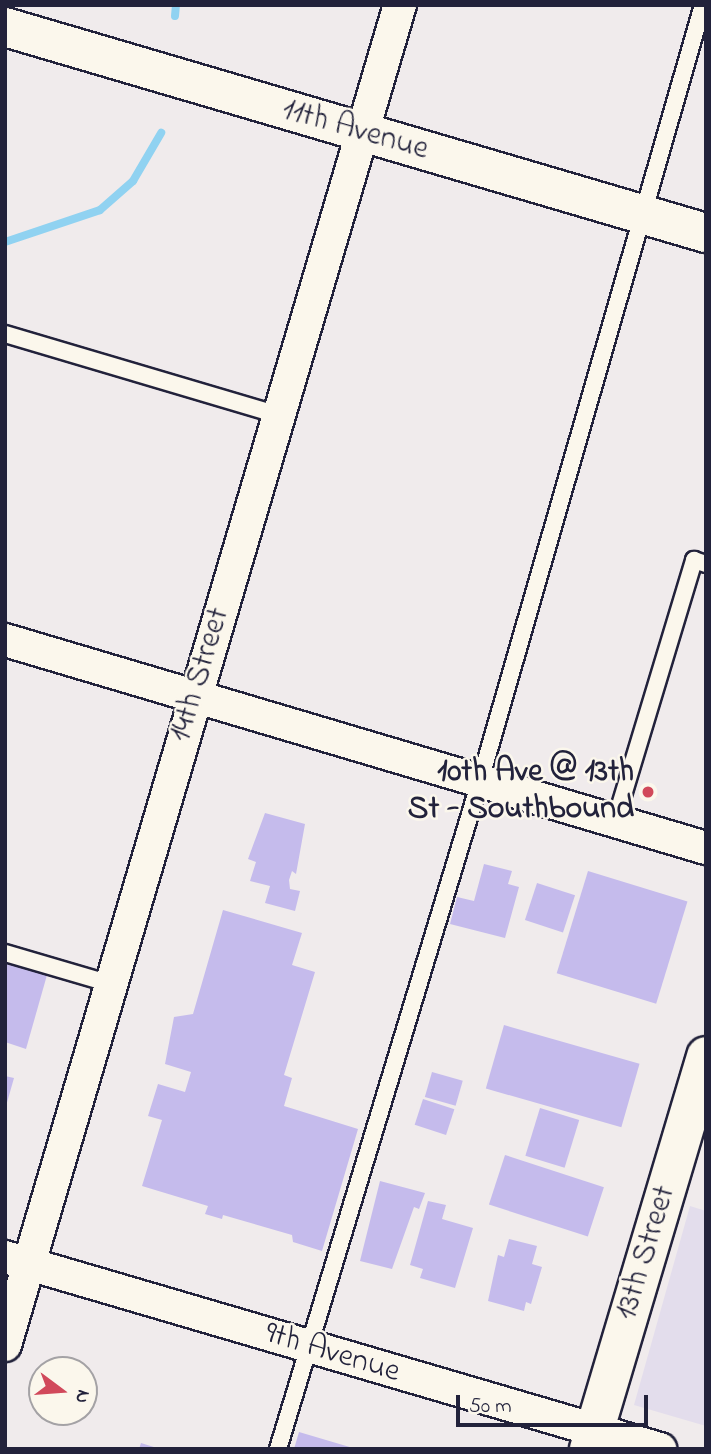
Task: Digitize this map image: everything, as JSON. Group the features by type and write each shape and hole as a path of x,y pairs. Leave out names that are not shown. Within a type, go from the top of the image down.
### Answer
{"main road":[{"name":"11th Avenue","path":"5,27 706,233"},
{"name":"13th Street","path":"592,1440 706,1056"}],"street":[{"name":"14th Street","path":"5,1345 17,1260 111,984 400,5"},
{"path":"5,640 706,848"},
{"name":"9th Avenue","path":"17,1260 309,1347 592,1440 660,1449"}],"lane":[{"path":"278,1449 480,781 703,5"},
{"path":"5,334 279,415"},
{"path":"615,822 694,560 706,564"},
{"path":"5,953 111,984"}],"shaded area":[{"path":"690,1206 706,1211 706,1426 634,1405"}],"building":[{"path":"265,813 305,824 296,874 292,871 289,880 290,889 300,891 295,911 265,903 270,886 250,881 256,862 248,859"},
{"path":"484,864 512,871 508,884 519,887 505,938 450,924 457,897 474,901"},
{"path":"588,871 687,901 656,1004 557,973"},
{"path":"537,883 575,895 563,932 525,920"},
{"path":"223,910 302,933 292,965 315,972 284,1075 292,1078 284,1106 358,1129 322,1251 293,1242 292,1235 223,1215 222,1219 205,1214 208,1206 142,1186 162,1120 148,1116 158,1084 185,1092 191,1072 165,1064 174,1017 193,1014"},
{"path":"5,962 47,975 26,1049 5,1042"},
{"path":"504,1025 640,1064 621,1127 486,1088"},
{"path":"432,1072 463,1081 456,1106 425,1097"},
{"path":"5,1076 14,1078 6,1106 5,1106"},
{"path":"423,1099 454,1109 446,1135 415,1125"},
{"path":"540,1108 579,1120 565,1168 525,1156"},
{"path":"505,1155 604,1187 588,1237 489,1204"},
{"path":"380,1181 425,1193 419,1209 414,1207 392,1269 360,1261"},
{"path":"428,1201 446,1205 442,1219 473,1228 455,1288 420,1278 423,1269 410,1265"},
{"path":"509,1239 537,1246 532,1264 542,1267 531,1304 526,1302 524,1311 488,1301 498,1255 504,1257"},
{"path":"299,1432 353,1448 353,1449 294,1449"},
{"path":"141,1443 157,1448 139,1449"}],"waterway":[{"path":"175,16 176,5"},
{"path":"5,242 100,210 133,181 161,133"}],"place":[{"name":"10th Ave @ 13th St - Southbound","path":"648,792"}]}
